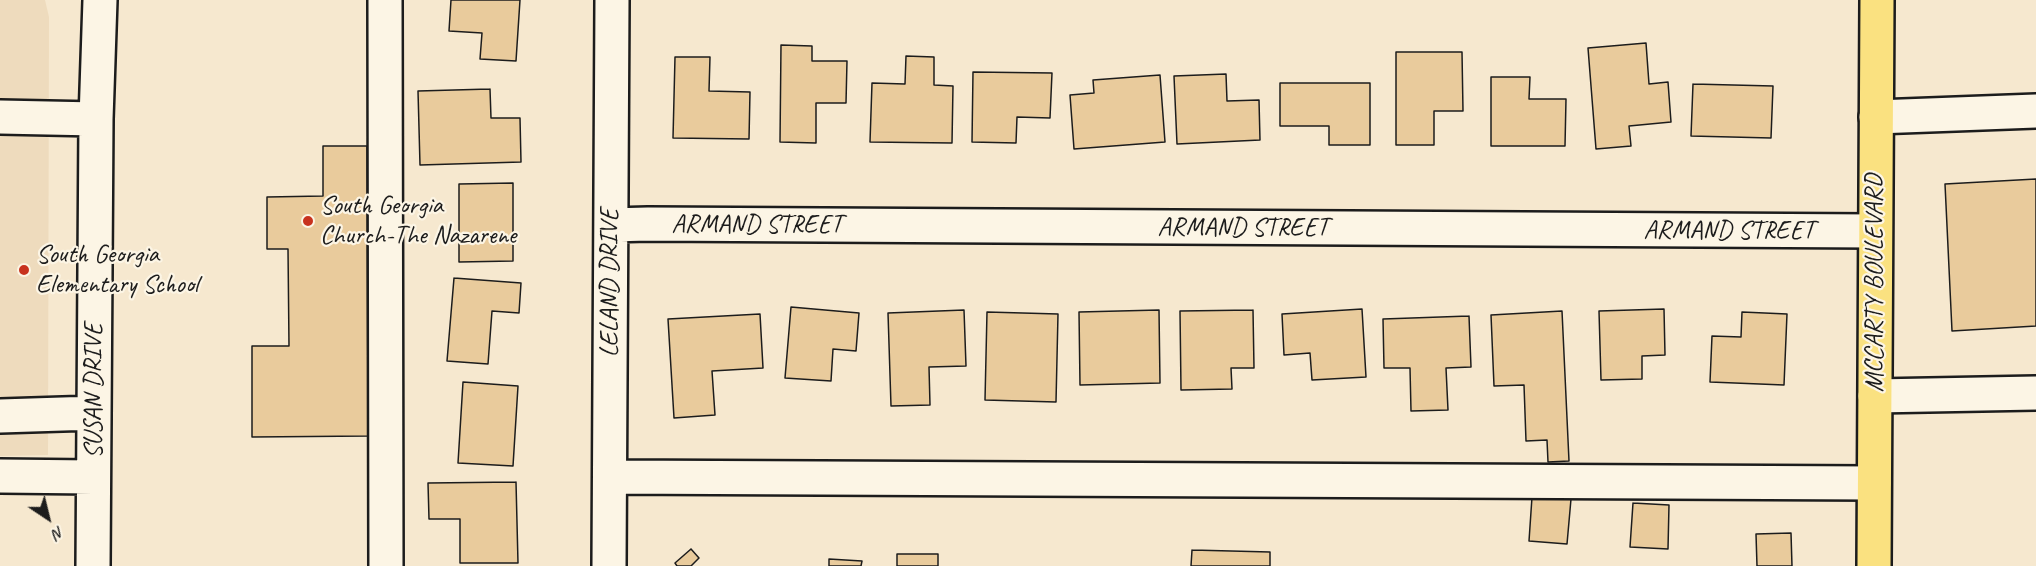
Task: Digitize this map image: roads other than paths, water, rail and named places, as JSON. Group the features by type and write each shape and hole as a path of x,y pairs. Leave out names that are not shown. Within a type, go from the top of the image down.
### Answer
{"main road":[{"name":"MCCARTY BOULEVARD","path":"1874,566 1878,6"}],"street":[{"name":"SUSAN DRIVE","path":"93,566 96,119 100,0"},
{"path":"385,0 386,566"},
{"name":"LELAND DRIVE","path":"609,566 612,0"},
{"path":"1876,117 2036,111"},
{"path":"0,117 96,119"},
{"name":"ARMAND STREET","path":"611,225 1875,231"},
{"path":"1875,396 2036,393"},
{"path":"0,416 94,413"},
{"path":"0,476 93,477"},
{"path":"609,477 1874,483"}],"place":[{"name":"South Georgia Church-The Nazarene","path":"308,221"},
{"name":"South Georgia Elementary School","path":"24,270"}]}
